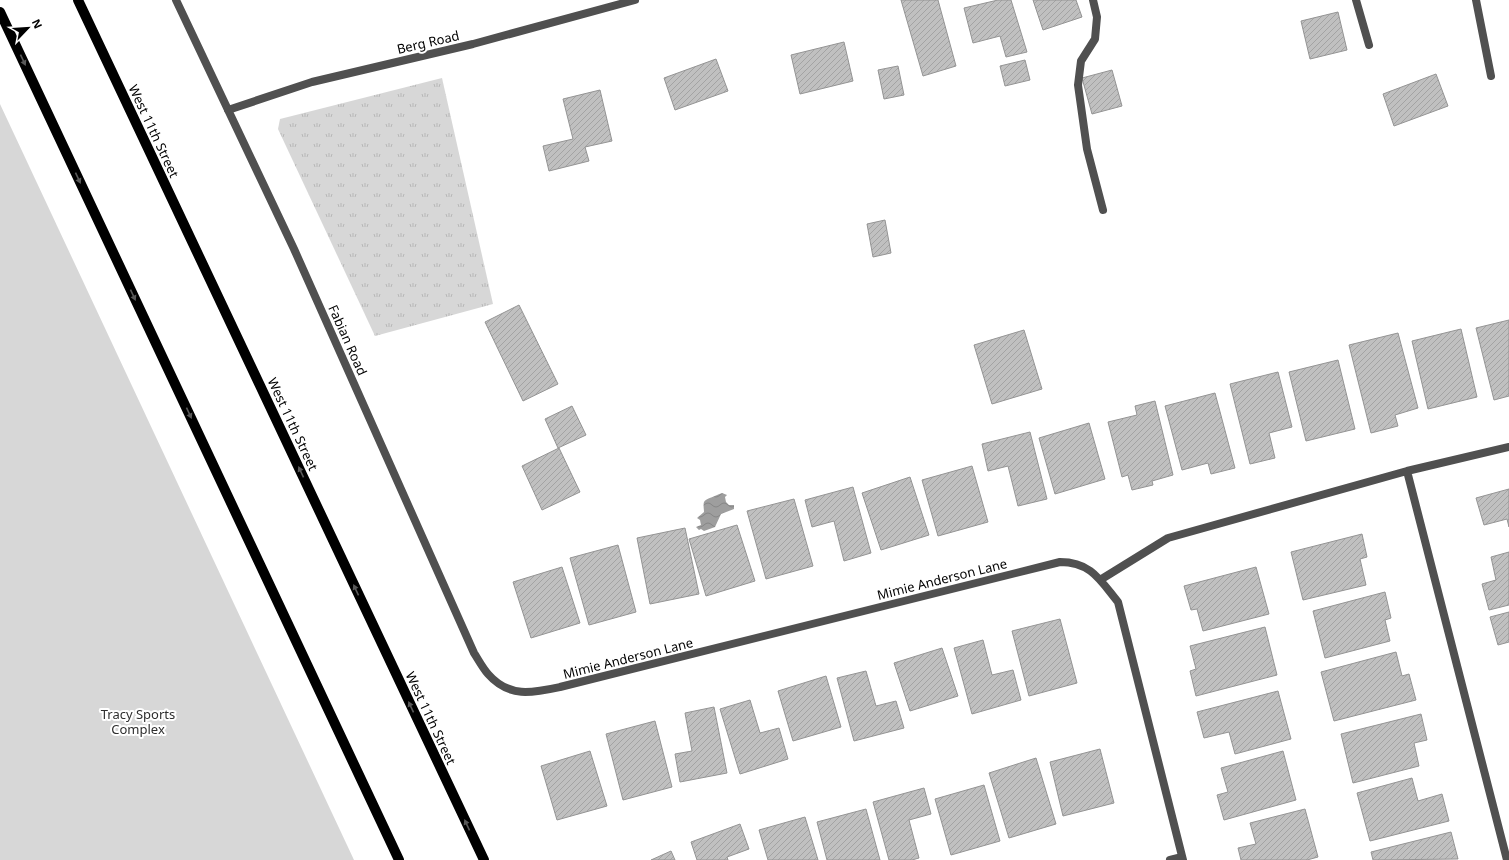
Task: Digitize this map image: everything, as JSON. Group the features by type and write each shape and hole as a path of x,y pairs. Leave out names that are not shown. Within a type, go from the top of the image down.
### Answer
{"main road":[{"name":"West 11th Street","path":"78,0 484,860"},
{"path":"0,12 399,860"}],"street":[{"name":"Fabian Road","path":"176,0 294,249 474,652 488,674 503,686"},
{"name":"Berg Road","path":"228,110 312,82 473,44 635,0"},
{"path":"1093,0 1097,17 1094,39 1081,61 1078,85 1087,149 1103,210"},
{"path":"1356,0 1369,45"},
{"path":"1476,0 1492,76"},
{"path":"1100,580 1168,538 1407,471 1509,446"},
{"path":"1407,471 1507,860"},
{"name":"Mimie Anderson Lane","path":"503,686 518,691 532,693 560,687 1060,562 1072,562 1093,572 1118,602 1183,858"},
{"path":"1170,860 1183,858"}],"green space":[{"path":"442,78 493,304 375,336 278,129 280,119"},
{"name":"Tracy Sports Complex","path":"0,104 354,860 0,860"}],"water":[{"path":"722,493 727,495 725,497 726,502 729,505 734,505 734,509 721,514 715,527 704,531 701,529 699,530 696,527 701,525 700,520 697,518 704,512 704,502 709,498"}],"building":[{"path":"901,0 938,0 956,66 923,76"},
{"path":"998,0 1011,0 1027,52 1006,57 1000,36 973,43 964,8"},
{"path":"1033,0 1076,0 1082,17 1043,30"},
{"path":"1338,12 1347,50 1310,59 1301,21"},
{"path":"844,42 853,81 800,94 791,55"},
{"path":"716,59 728,91 675,110 664,78"},
{"path":"1025,60 1030,80 1005,86 1000,66"},
{"path":"898,66 904,95 884,99 878,70"},
{"path":"1112,70 1122,106 1092,114 1082,78"},
{"path":"1436,74 1448,106 1394,126 1383,94"},
{"path":"600,90 612,141 585,147 589,161 549,171 543,146 573,139 563,99"},
{"path":"885,220 891,253 873,257 867,224"},
{"path":"519,305 558,384 523,401 485,322"},
{"path":"1509,320 1509,396 1494,400 1476,328"},
{"path":"1461,329 1477,397 1428,409 1412,341"},
{"path":"1024,330 1042,389 992,404 974,345"},
{"path":"1398,333 1418,408 1395,415 1398,426 1371,433 1349,345"},
{"path":"1338,360 1355,429 1306,441 1289,372"},
{"path":"1278,372 1292,427 1269,433 1275,458 1250,464 1230,384"},
{"path":"1215,393 1235,468 1211,474 1208,463 1182,470 1165,406"},
{"path":"1155,401 1173,475 1152,481 1153,485 1132,490 1128,475 1122,477 1108,422 1137,415 1135,406"},
{"path":"572,406 586,435 558,448 545,419"},
{"path":"1089,423 1105,479 1055,494 1039,438"},
{"path":"1030,432 1047,499 1018,506 1008,466 988,471 982,444"},
{"path":"559,448 580,492 542,510 522,466"},
{"path":"972,466 988,522 938,536 922,480"},
{"path":"910,477 929,535 881,550 862,493"},
{"path":"853,487 871,553 844,561 834,521 812,527 805,500"},
{"path":"1509,489 1509,527 1507,519 1484,525 1476,498"},
{"path":"794,499 813,566 766,579 747,511"},
{"path":"737,525 755,581 706,596 689,539"},
{"path":"685,528 699,594 650,604 637,538"},
{"path":"1362,534 1367,557 1360,559 1366,585 1303,600 1291,552"},
{"path":"618,545 636,612 589,625 570,558"},
{"path":"1509,552 1509,605 1489,610 1482,584 1496,580 1491,557"},
{"path":"562,567 580,623 531,638 513,582"},
{"path":"1256,567 1269,614 1203,631 1197,609 1191,610 1184,586"},
{"path":"1385,592 1391,618 1385,620 1390,641 1325,658 1313,611"},
{"path":"1509,612 1509,642 1498,645 1490,617"},
{"path":"1060,619 1077,683 1029,696 1012,631"},
{"path":"1265,627 1277,675 1196,696 1190,671 1196,669 1190,646"},
{"path":"983,640 992,675 1013,670 1021,700 972,714 954,648"},
{"path":"942,648 958,696 910,711 894,663"},
{"path":"1396,652 1402,676 1409,674 1416,700 1334,721 1321,672"},
{"path":"866,671 876,706 896,701 904,728 854,741 837,678"},
{"path":"826,676 841,727 793,741 778,691"},
{"path":"1278,691 1291,739 1235,754 1229,732 1204,738 1197,712"},
{"path":"750,700 760,733 779,728 788,759 740,774 720,709"},
{"path":"714,707 727,773 680,782 675,754 692,751 685,713"},
{"path":"1421,714 1427,740 1414,743 1419,766 1353,783 1341,734"},
{"path":"655,721 672,787 623,800 606,734"},
{"path":"1100,749 1114,803 1063,816 1050,762"},
{"path":"590,751 607,806 557,820 541,766"},
{"path":"1283,751 1296,800 1224,820 1217,795 1228,792 1221,768"},
{"path":"1036,758 1056,824 1009,838 989,773"},
{"path":"1412,778 1418,801 1442,794 1449,821 1370,841 1357,793"},
{"path":"984,785 1000,841 951,855 935,799"},
{"path":"924,788 931,814 909,820 919,858 912,860 889,860 873,802"},
{"path":"866,809 880,860 827,860 817,822"},
{"path":"1305,809 1318,857 1307,860 1241,860 1238,848 1256,844 1250,823"},
{"path":"805,817 818,860 768,860 759,830"},
{"path":"740,824 749,849 727,857 728,860 697,860 691,842"},
{"path":"1451,832 1458,859 1373,860 1371,852"},
{"path":"671,851 675,860 651,860"}]}
